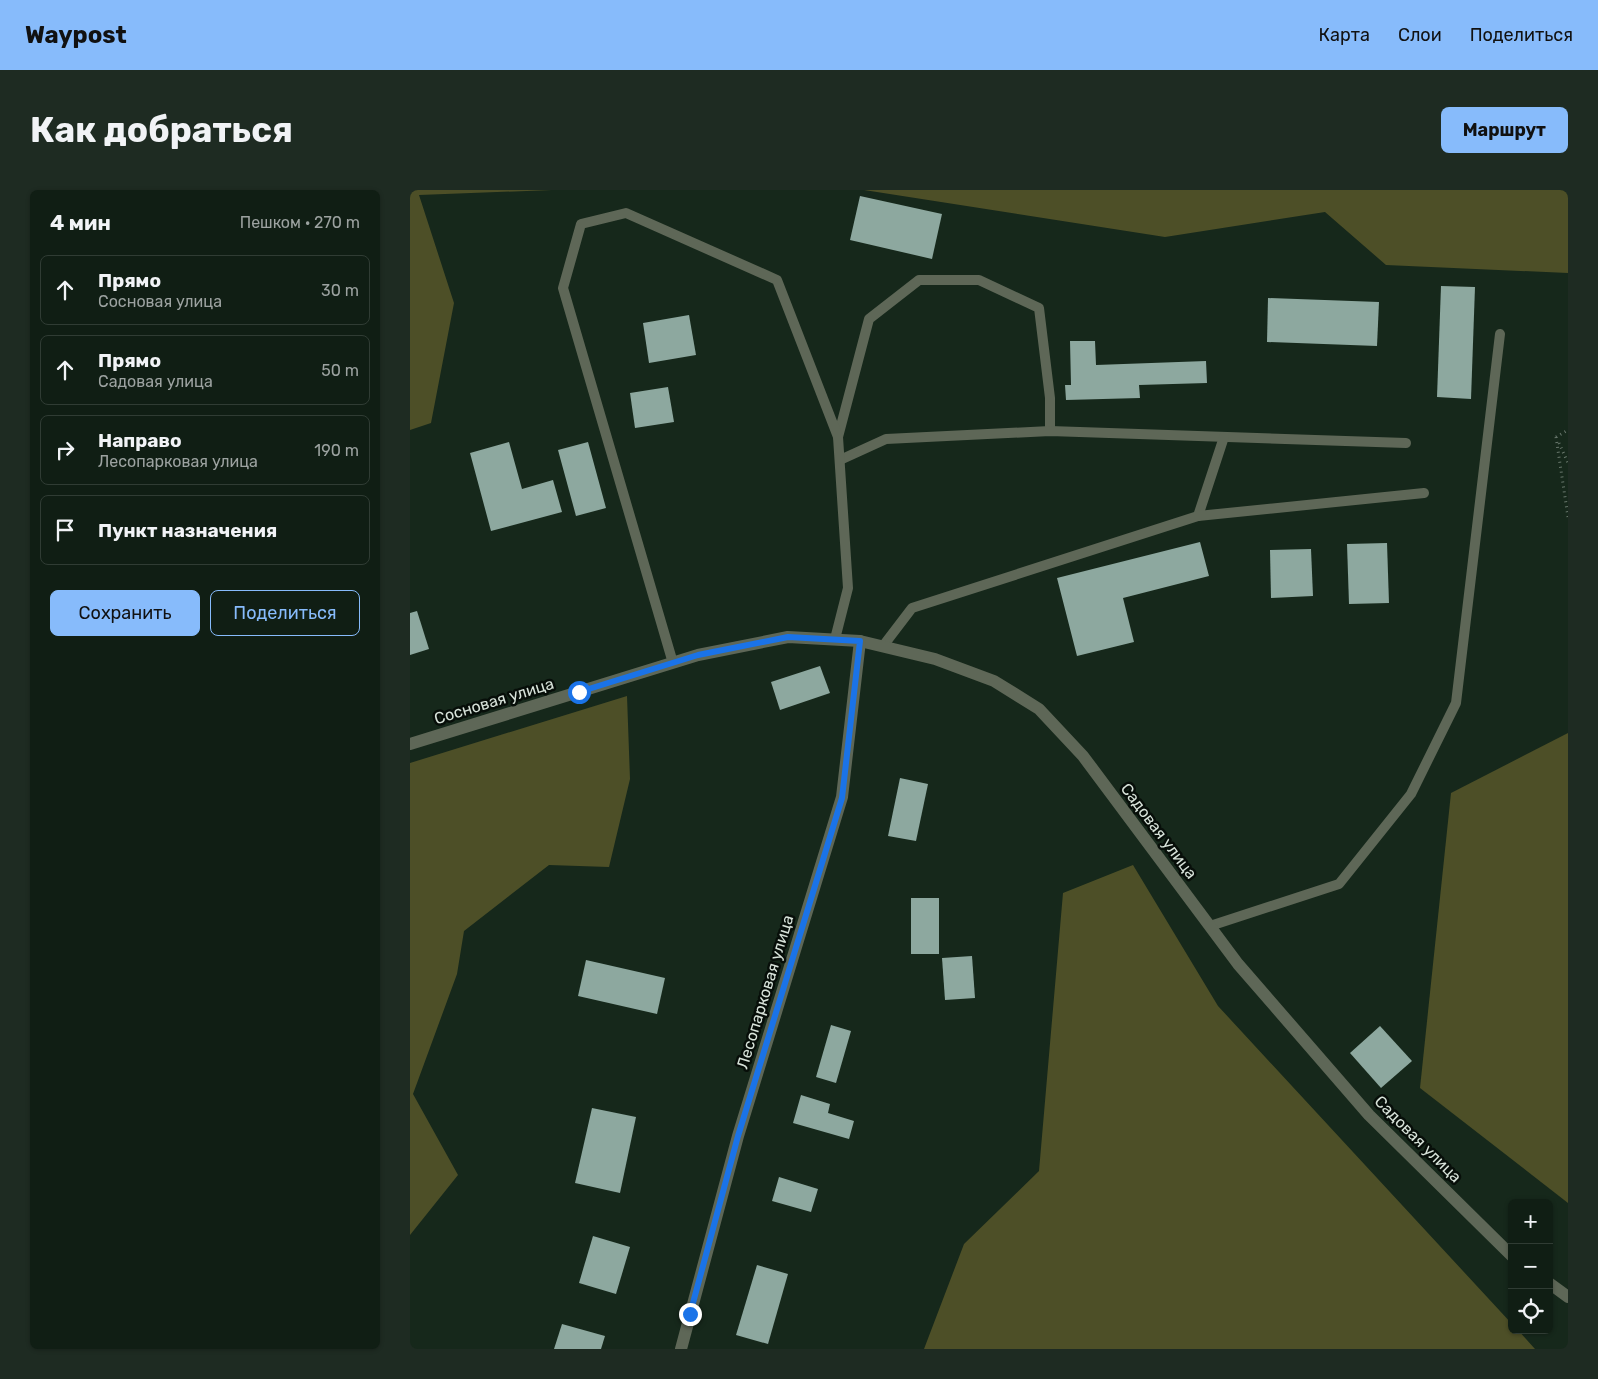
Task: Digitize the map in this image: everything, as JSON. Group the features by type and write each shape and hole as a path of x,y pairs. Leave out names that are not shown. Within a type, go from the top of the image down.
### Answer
{"street":[{"name":"Садовая улица","path":"673,663 698,655 788,637 860,641 935,659 994,680 1040,709 1083,756 1238,964 1369,1115 1508,1252"},
{"name":"Лесопарковая улица","path":"681,1349 738,1136 842,798 860,641"},
{"name":"Сосновая улица","path":"410,744 673,663"},
{"path":"1553,1286 1568,1296"}],"lane":[{"path":"673,663 562,288 581,224 626,213 778,280 838,437 848,588 834,639"},
{"path":"838,437 870,319 919,280 979,280 1038,308 1050,398 1050,431"},
{"path":"1210,926 1339,884 1411,794 1456,702 1500,334"},
{"path":"840,460 886,439 1050,431 1406,444"},
{"path":"1198,516 1224,437"},
{"path":"882,646 912,608 1198,516 1424,493"}],"path":[{"path":"1556,438 1568,430"},
{"path":"1556,438 1568,463"},
{"path":"1556,438 1568,517"}],"green space":[{"path":"410,190 552,190 419,195 454,303 431,423 410,430"},
{"path":"864,190 1568,190 1568,273 1386,265 1325,212 1165,237"},
{"path":"627,696 630,779 609,867 549,865 464,931 457,974 413,1094 458,1175 410,1235 410,763"},
{"path":"1568,733 1568,1203 1420,1088 1451,793"},
{"path":"1133,865 1218,1006 1508,1320 1508,1334 1522,1334 1535,1349 924,1349 964,1244 1039,1171 1063,893"}],"building":[{"path":"860,196 942,214 932,259 850,240"},
{"path":"1441,286 1475,287 1471,399 1437,397"},
{"path":"1268,298 1379,302 1377,346 1267,342"},
{"path":"689,315 696,355 649,363 643,323"},
{"path":"1070,341 1095,341 1096,365 1206,361 1207,383 1139,385 1140,398 1066,400 1065,385 1071,385"},
{"path":"668,387 674,422 635,428 630,393"},
{"path":"509,442 522,489 553,480 562,512 491,531 470,453"},
{"path":"588,442 606,508 576,516 558,450"},
{"path":"1200,542 1209,576 1123,598 1134,642 1077,656 1057,578"},
{"path":"1387,543 1389,603 1349,604 1347,544"},
{"path":"1311,549 1313,596 1271,598 1270,550"},
{"path":"417,611 429,649 410,655 410,613"},
{"path":"820,666 830,693 780,710 771,682"},
{"path":"900,778 928,784 916,841 888,836"},
{"path":"911,898 939,898 939,954 911,954"},
{"path":"972,956 975,998 945,1000 942,958"},
{"path":"586,960 665,978 657,1014 578,996"},
{"path":"831,1025 851,1031 836,1083 816,1077"},
{"path":"1380,1026 1412,1061 1381,1088 1350,1053"},
{"path":"801,1095 830,1104 828,1113 854,1121 849,1139 793,1123"},
{"path":"592,1108 636,1117 620,1193 575,1183"},
{"path":"779,1177 818,1189 811,1212 772,1201"},
{"path":"593,1236 630,1247 616,1294 579,1283"},
{"path":"757,1265 788,1274 768,1344 736,1335"},
{"path":"562,1324 605,1336 601,1349 554,1349"}],"route":[{"path":"579,692 698,655 788,637 860,641 842,798 738,1136 690,1314"}]}
